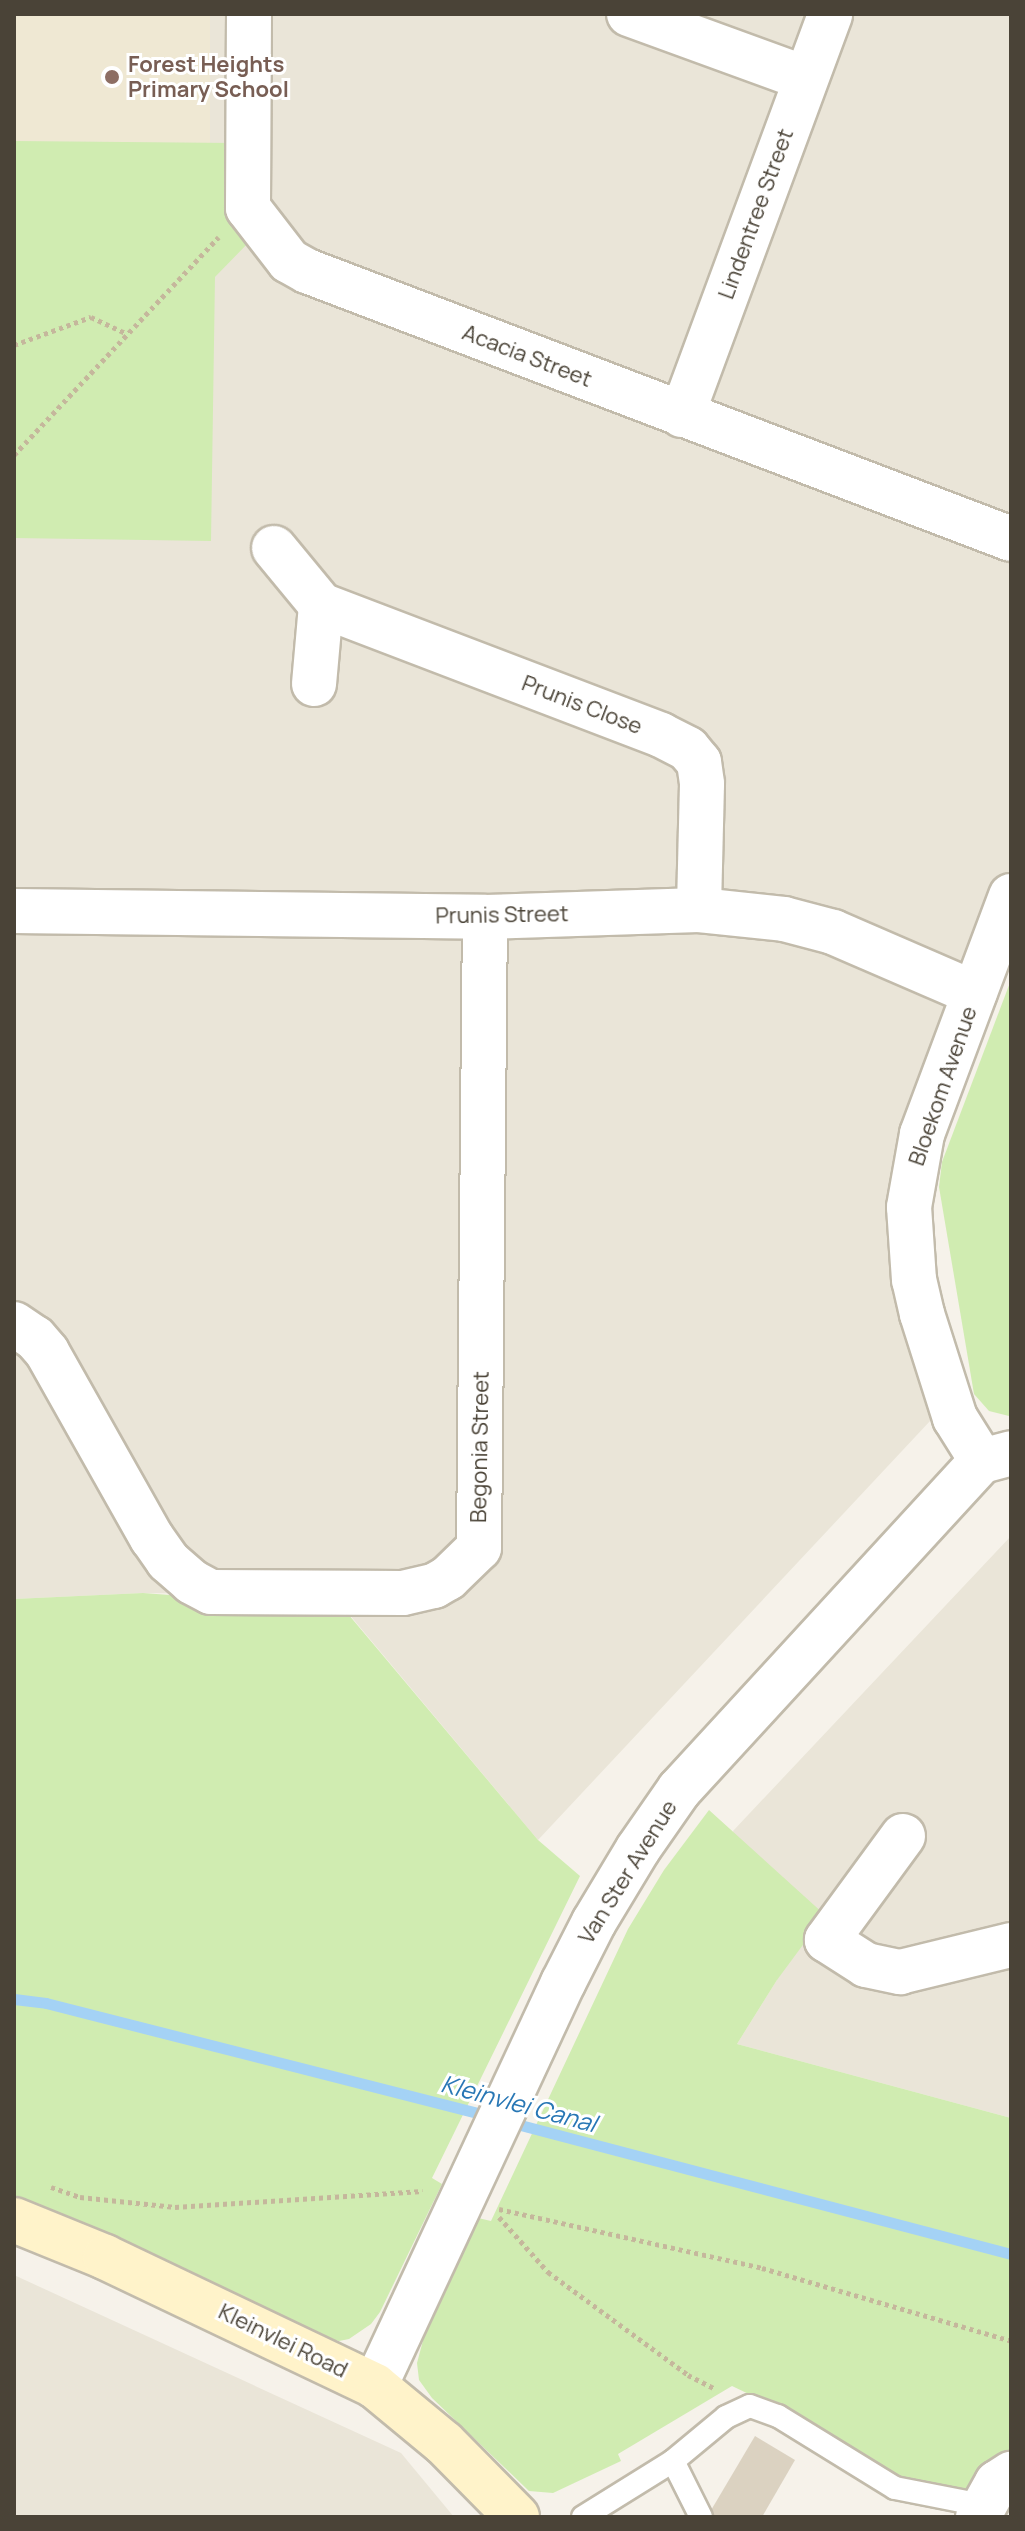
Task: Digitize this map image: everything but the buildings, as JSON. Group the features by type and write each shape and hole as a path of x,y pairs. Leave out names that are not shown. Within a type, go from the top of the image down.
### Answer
{"street":[{"path":"248,208 249,14"},
{"path":"629,14 805,78"},
{"name":"Lindentree Street","path":"682,415 830,14"},
{"name":"Acacia Street","path":"248,208 289,261 307,271 1011,539"},
{"name":"Prunis Close","path":"274,548 321,605 661,735 688,749 699,762 702,784 699,910"},
{"path":"314,684 321,605"},
{"name":"Bloekom Avenue","path":"997,1457 955,1418 942,1382 914,1280 909,1244 909,1207 922,1134 1011,896"},
{"name":"Prunis Street","path":"14,911 485,917 699,910 784,919 833,932 974,993"},
{"name":"Begonia Street","path":"14,1324 35,1338 47,1352 152,1538 168,1561 192,1582 211,1592 403,1593 434,1586 448,1578 479,1548 485,917"},
{"name":"Van Ster Avenue","path":"375,2386 449,2188 533,2050 594,1922 679,1790 997,1457"},
{"path":"903,1836 827,1940 866,1965 900,1972 916,1971 1011,1945"},
{"name":"Kleinvlei Road","path":"14,2220 105,2257 375,2386 444,2443 517,2517"}],"lane":[{"path":"583,2517 673,2461 726,2417 750,2406 778,2416 895,2488 991,2499"},
{"path":"673,2461 701,2517"}],"path":[{"path":"14,455 126,333 248,208"},
{"path":"14,345 91,317 126,333"},
{"path":"40,2184 80,2197 175,2207 449,2188"},
{"path":"750,2406 688,2375 548,2272 491,2207 762,2268 1011,2341"}],"shaded area":[{"path":"14,14 1011,14 1011,886 918,1133 945,1405 538,1840 333,1595 143,1593 14,1599"},
{"name":"Forest Heights Primary School","path":"14,14 210,14 210,143 14,141"},
{"path":"1011,1536 1011,2118 737,2044 777,1980 733,1831"},
{"path":"14,2275 401,2453 454,2517 14,2517"}],"green space":[{"path":"14,141 235,143 252,239 215,277 211,541 14,538"},
{"path":"1011,980 1009,1416 989,1411 974,1394 939,1187 942,1162"},
{"path":"143,1593 343,1608 538,1840 580,1876 432,2178 442,2184 380,2312 371,2324 349,2339 339,2341 326,2338 78,2220 14,2195 14,1599"},
{"path":"709,1810 825,1915 777,1980 737,2044 1011,2118 1011,2455 971,2491 904,2486 807,2422 732,2386 618,2454 621,2461 553,2493 529,2491 432,2398 419,2380 417,2363 425,2333 478,2218 491,2221 628,1929 664,1870"}],"waterway":[{"name":"Kleinvlei Canal","path":"14,1999 46,2003 492,2117"},
{"name":"Kleinvlei Canal","path":"509,2122 1011,2254"}],"place":[{"name":"Forest Heights Primary School","path":"112,77"}]}
